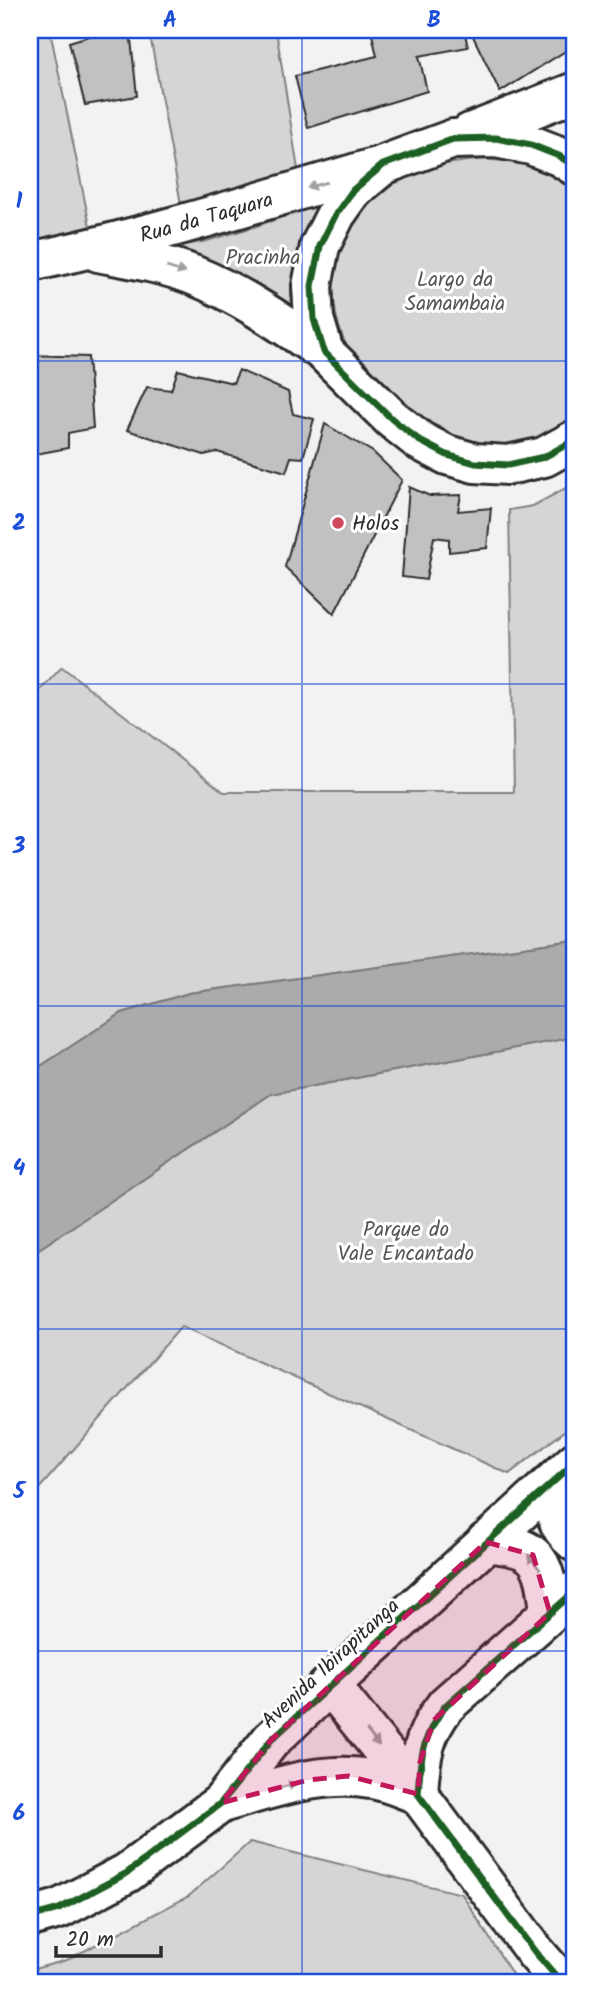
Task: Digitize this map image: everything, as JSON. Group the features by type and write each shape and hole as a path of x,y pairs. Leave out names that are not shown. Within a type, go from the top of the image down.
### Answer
{"street":[{"path":"453,139 575,92"},
{"path":"453,139 496,138 531,145 559,156 575,166"},
{"name":"Rua da Taquara","path":"30,262 185,224 383,165 453,139"},
{"path":"324,352 314,319 312,286 320,246 336,214 353,190 383,165"},
{"path":"85,250 142,260 192,275 238,297 324,352 392,419 420,441 447,455 475,463 508,465 544,457 575,440"},
{"path":"564,1472 553,1502 557,1519 566,1535 575,1542"},
{"name":"Avenida Ibirapitanga","path":"30,1917 59,1909 127,1873 221,1803 271,1740 564,1472"},
{"path":"418,1794 425,1739 446,1704 563,1602 547,1588 542,1570 533,1555 514,1546 486,1542"},
{"name":"Avenida Ibirapitanga","path":"330,1685 418,1794 534,1952 561,1982"},
{"name":"Avenida Ibirapitanga","path":"221,1803 308,1780 348,1776 373,1779 418,1794"}],"highlighted area":[{"path":"486,1542 533,1555 550,1613 434,1720 420,1762 418,1794 348,1776 308,1780 221,1803 271,1740"}],"green space":[{"path":"30,30 50,30 93,241 30,246"},
{"path":"149,30 276,30 299,176 182,210"},
{"name":"Largo da Samambaia","path":"483,159 523,163 560,179 575,191 575,421 547,436 496,448 480,447 449,437 419,419 393,398 360,364 346,345 336,315 334,292 336,269 351,228 381,193 401,179 421,170"},
{"name":"Pracinha","path":"321,203 298,253 292,279 290,308 158,250 207,241"},
{"path":"575,483 575,940 189,993 122,1013 30,1073 30,701 62,667 224,792 514,792 509,510 533,506"},
{"name":"Parque do Vale Encantado","path":"575,1037 575,1423 509,1474 181,1327 30,1499 30,1255 271,1094"},
{"path":"250,1842 462,1894 517,1982 30,1982 30,1970 67,1960 189,1896"}],"shaded area":[{"path":"575,940 575,1037 271,1094 30,1255 30,1073 122,1013 189,993"}],"building":[{"path":"109,30 130,30 137,96 85,105 69,42"},
{"path":"371,30 464,30 468,47 419,56 427,91 308,128 295,76 377,56"},
{"path":"470,30 575,30 575,45 500,92"},
{"path":"30,355 88,357 93,428 68,433 68,448 30,455"},
{"path":"178,370 233,383 239,370 288,392 293,414 314,419 303,458 291,457 286,472 217,452 204,455 127,430 147,387 171,390"},
{"name":"Holos","path":"325,424 373,452 402,480 334,614 285,567"},
{"path":"409,487 430,496 461,495 458,511 491,508 487,548 449,552 449,539 434,537 426,580 402,577"}],"cycle path":[{"path":"575,166 559,156 531,145 496,138 453,139 383,165 353,190 336,214 320,246 312,286 314,319 324,352 392,419 420,441 447,455 475,463 508,465 544,457 575,440"},
{"path":"30,1917 59,1909 127,1873 221,1803 271,1740 575,1462"},
{"path":"561,1982 535,1952 418,1794 424,1747 432,1726 446,1705 575,1591"}],"place":[{"name":"Holos","path":"338,523"}]}
